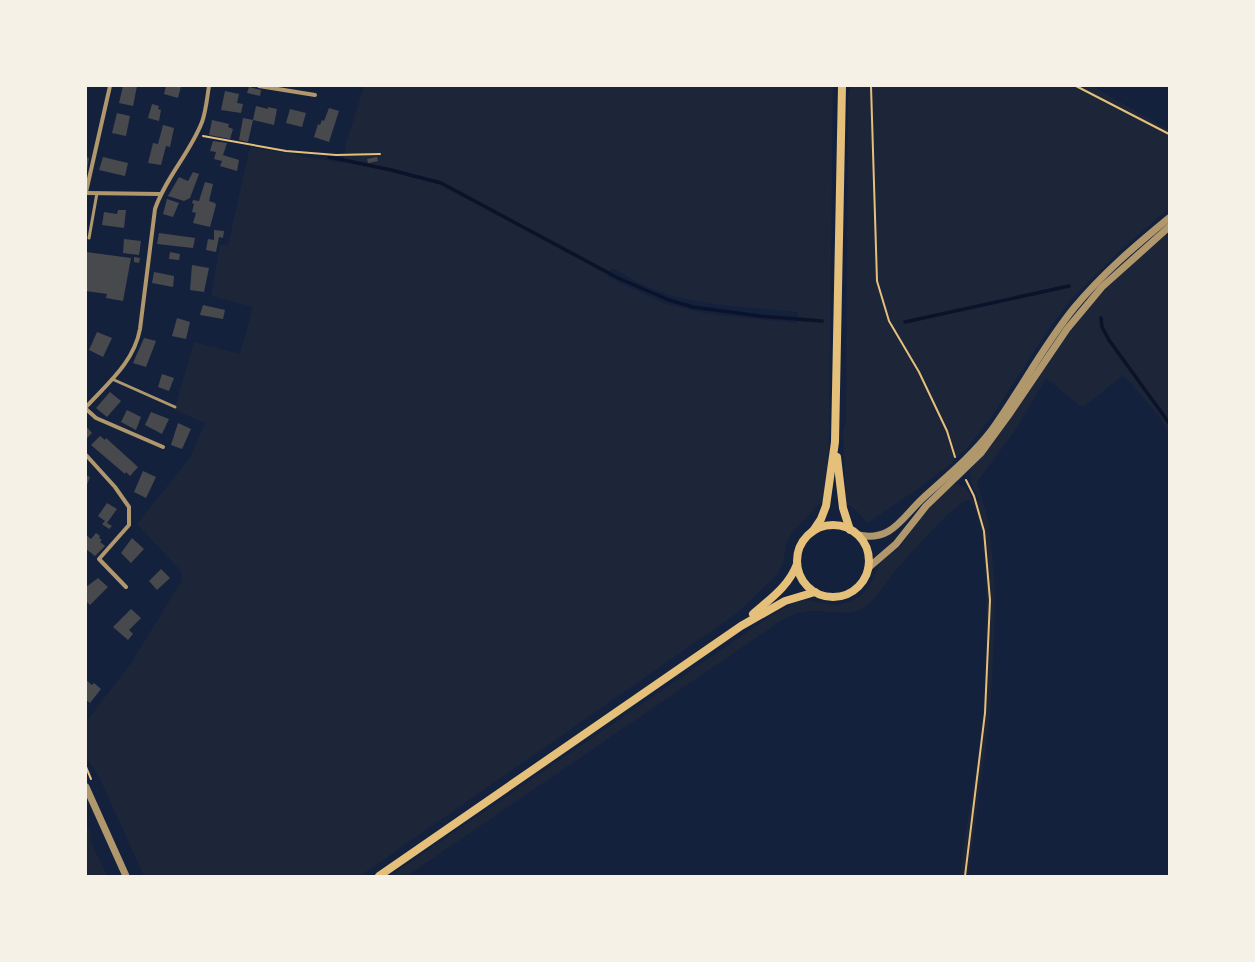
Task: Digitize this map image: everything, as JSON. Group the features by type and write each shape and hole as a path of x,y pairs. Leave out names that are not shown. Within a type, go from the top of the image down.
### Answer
{"main road":[{"path":"814,530 828,525 836,525 850,530 858,535 862,540 868,553 868,568 860,584 845,594 827,596 815,592 801,577 797,564 797,556 802,542 814,530 821,519 826,506 835,442 842,86"},
{"path":"835,442 843,508 850,530"},
{"path":"740,626 783,588 793,575 797,564"},
{"path":"378,876 740,626 785,601 815,592"}],"street":[{"path":"110,86 86,193 160,194"},
{"path":"162,448 96,418 86,408 128,361 139,338 156,209 160,194 196,135 202,121 209,86"},
{"path":"259,86 316,95"},
{"path":"858,535 876,536 891,531 921,500 960,470 991,431 1052,338 1075,307 1127,254 1169,218"},
{"path":"868,568 896,544 926,506 994,436 1049,354 1083,309 1121,268 1169,227"},
{"path":"86,455 115,486 129,507 129,525 99,559 126,588"},
{"path":"86,789 126,876"}],"lane":[{"path":"89,238 97,194"},
{"path":"112,379 175,407"}],"path":[{"path":"871,86 877,281 889,321 919,372 947,431 960,470 974,496 984,531 990,600 985,713 964,876"},
{"path":"1076,86 1169,134"},
{"path":"196,135 286,151 336,155 380,154"}],"shaded area":[{"path":"364,86 833,86 829,438 828,469 823,500 791,534 786,544 783,563 777,575 736,614 360,876 144,876 99,777 86,757 86,722 131,663 182,580 180,570 137,524 191,456 205,423 174,410 194,342 240,354 253,307 211,296 220,245 228,245 250,147 343,163 346,144","holes":["612,268 652,289 699,302 798,312 798,323 708,314 666,304 607,277"]},
{"path":"851,86 1092,86 1169,130 1169,208 1117,253 1070,301 1048,330 994,413 968,447 947,467 869,522 866,522 856,510 846,504 843,431 846,422 848,98"},
{"path":"1169,232 1169,432 1160,417 1126,378 1122,376 1085,406 1080,406 1046,378 1014,432 977,482 989,523 995,589 994,638 990,716 968,876 960,876 983,716 986,611 982,539 977,513 968,500 962,503 942,520 894,572 874,599 863,608 856,611 842,613 819,611 804,612 785,618 407,876 390,876 772,615 798,601 807,600 837,605 850,602 861,595 868,587 882,560 900,547 926,509 953,485 956,484 963,486 969,493 974,503 979,501 972,484 969,470 992,445 1055,350 1090,306 1120,274"},
{"path":"86,823 90,832 91,842 107,876 86,876"}],"building":[{"path":"123,86 137,86 133,106 119,103"},
{"path":"166,86 181,86 178,98 164,94"},
{"path":"249,87 261,90 260,96 247,93"},
{"path":"225,91 239,94 237,103 243,104 241,113 221,110"},
{"path":"152,104 159,106 158,109 161,110 159,121 148,118"},
{"path":"256,106 268,109 268,107 277,109 274,125 253,120"},
{"path":"329,108 339,111 329,142 314,137 318,124 320,125 322,120 324,121"},
{"path":"290,109 306,113 302,127 286,123"},
{"path":"117,113 130,116 126,136 112,133"},
{"path":"243,118 253,120 248,142 239,140"},
{"path":"212,120 229,124 228,127 233,129 230,139 209,135"},
{"path":"163,125 174,128 170,147 166,146 161,165 148,163 153,143 158,144"},
{"path":"213,141 227,143 223,155 239,160 237,171 220,166 222,161 214,159 216,152 210,151"},
{"path":"86,157 89,158 87,170 86,170"},
{"path":"103,157 128,163 125,176 99,170"},
{"path":"377,157 378,161 368,163 367,159"},
{"path":"193,172 199,174 190,198 184,201 168,196 179,177 188,181"},
{"path":"205,182 213,184 209,201 215,203 216,205 210,227 193,223 196,213 192,212 194,204 192,203 193,200 199,201"},
{"path":"167,199 179,203 173,217 163,214"},
{"path":"118,210 126,210 124,228 102,225 104,212 117,214"},
{"path":"214,230 224,231 223,238 219,237 216,252 206,250 208,239 214,240"},
{"path":"159,233 195,238 193,248 157,244"},
{"path":"124,239 141,241 139,255 123,253"},
{"path":"86,252 131,258 123,301 106,298 107,294 86,291"},
{"path":"170,252 180,254 179,260 169,259"},
{"path":"134,257 140,258 139,263 134,262"},
{"path":"192,265 209,268 204,292 190,290"},
{"path":"154,272 174,276 173,287 152,283"},
{"path":"203,305 225,310 223,319 200,315"},
{"path":"177,318 190,322 186,339 172,336"},
{"path":"97,332 112,338 103,357 89,350"},
{"path":"144,338 156,341 146,367 133,363"},
{"path":"162,374 174,378 169,391 158,387"},
{"path":"110,392 121,401 107,417 96,408"},
{"path":"127,410 141,417 136,430 121,422"},
{"path":"151,412 169,419 162,434 145,425"},
{"path":"178,423 191,429 182,449 171,445"},
{"path":"86,426 92,433 86,439"},
{"path":"100,436 105,440 106,438 138,467 130,476 126,472 125,474 91,445"},
{"path":"143,471 156,477 146,498 134,492"},
{"path":"86,475 90,477 86,487"},
{"path":"107,503 117,509 107,523 112,526 109,529 102,524 105,521 98,516"},
{"path":"96,533 102,540 100,542 105,546 95,556 86,549 86,535 91,539"},
{"path":"132,538 144,549 131,563 121,553"},
{"path":"161,569 170,578 157,590 149,581"},
{"path":"98,578 108,587 90,605 86,601 86,587"},
{"path":"131,609 141,618 129,630 133,634 128,640 113,627"},
{"path":"86,680 92,685 94,683 101,689 90,703 86,700"}],"waterway":[{"path":"329,157 391,170 441,183 618,278 669,300 693,307 759,316 822,321"},
{"path":"905,322 1069,286"},
{"path":"1101,318 1102,327 1109,340 1169,423"}]}
